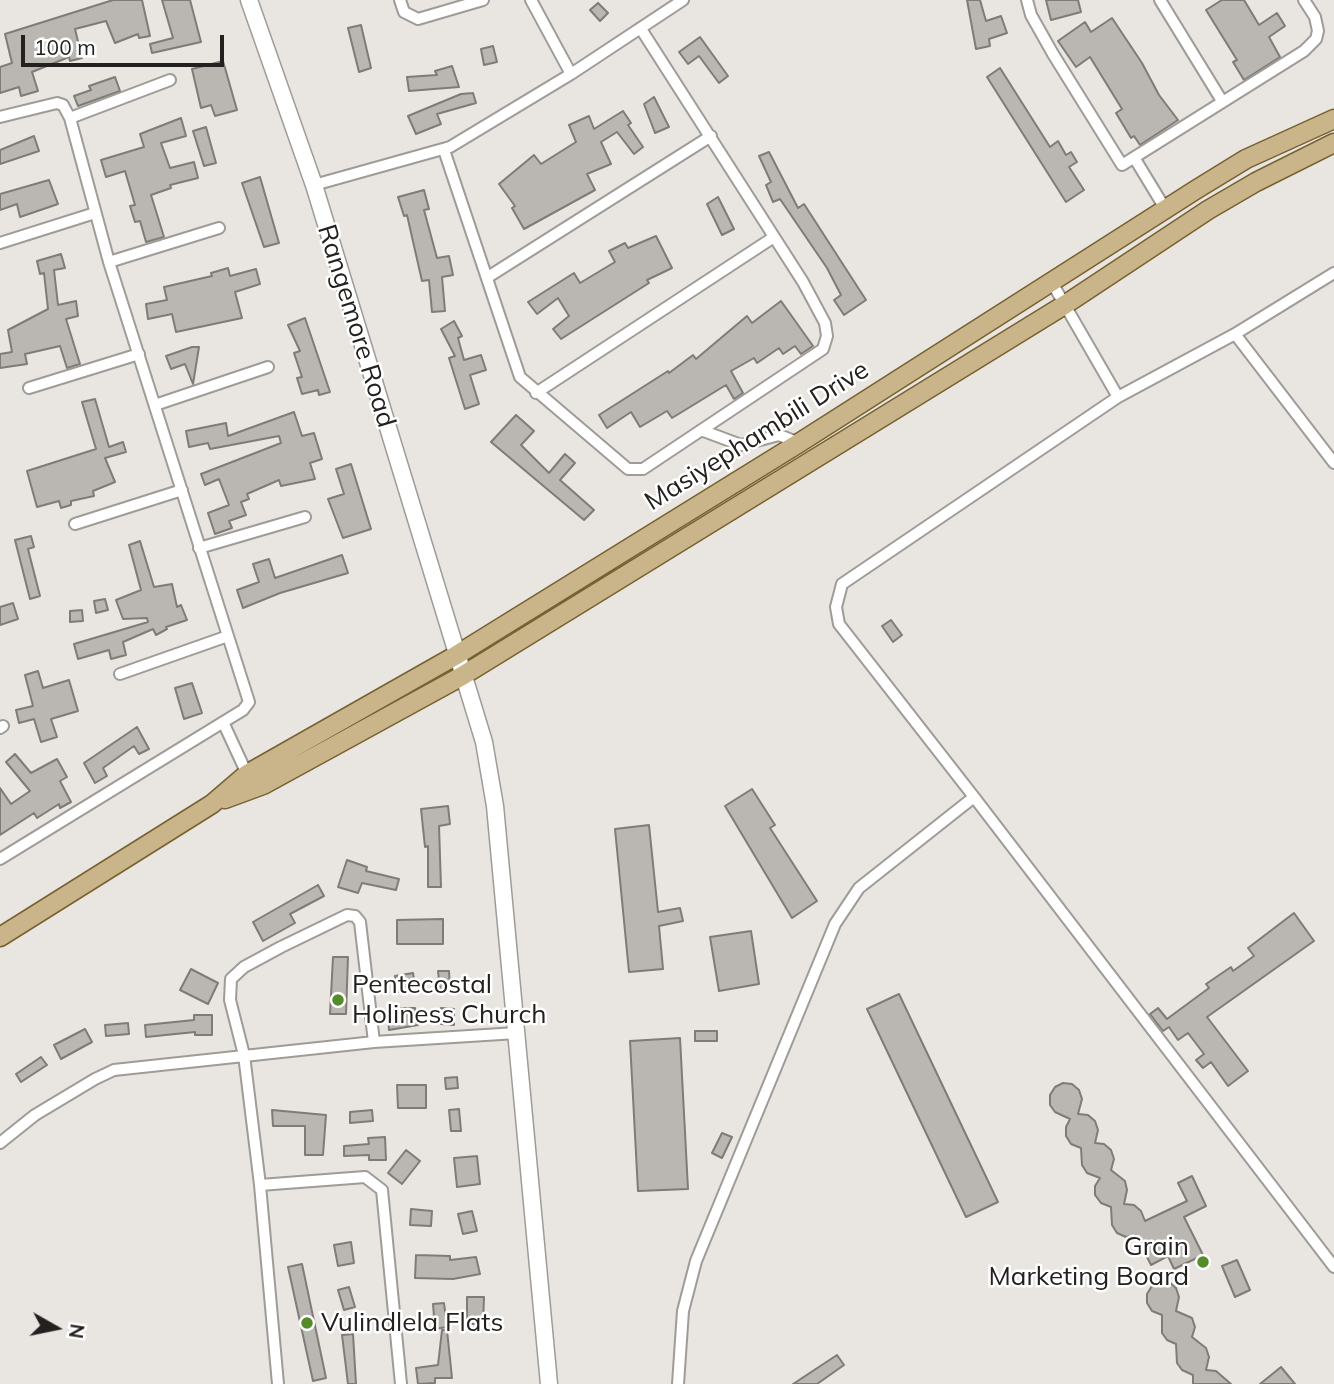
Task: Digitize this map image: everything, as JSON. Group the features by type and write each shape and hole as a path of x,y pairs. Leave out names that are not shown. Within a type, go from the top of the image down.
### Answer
{"main road":[{"name":"Masiyephambili Drive","path":"0,937 212,804 247,774 455,656 799,443 1246,159 1334,119"},
{"name":"Masiyephambili Drive","path":"212,804 263,785 462,676 1066,304 1208,210 1256,182 1334,143"}],"street":[{"name":"Rangemore Road","path":"249,0 314,185 490,773 549,1384"},
{"path":"400,0 404,12 418,19 483,0"},
{"path":"531,0 571,75"},
{"path":"314,185 444,150 571,75 683,0"},
{"path":"1027,0 1031,15 1047,45 1119,164 1126,165 1222,101 1304,51 1316,39 1318,31 1315,18 1304,0"},
{"path":"1160,0 1222,101"},
{"path":"444,150 517,370 536,393 631,471 643,469 825,345 825,323 711,136 641,29"},
{"path":"70,118 170,80"},
{"path":"0,117 57,103 63,105 70,118 109,262 249,702 243,710 1,856"},
{"path":"488,277 711,136"},
{"path":"1135,159 1166,210"},
{"path":"0,243 95,213"},
{"path":"109,262 219,228"},
{"path":"536,393 774,237"},
{"path":"1334,273 1235,334 1118,397 842,584 837,594 839,624 1334,1267"},
{"path":"1052,281 1118,397"},
{"path":"1235,334 1334,463"},
{"path":"29,388 139,354"},
{"path":"155,405 268,367"},
{"path":"701,430 741,445 779,435 799,443"},
{"path":"75,524 182,490"},
{"path":"199,548 305,517"},
{"path":"120,674 228,636"},
{"path":"223,722 247,774"},
{"path":"678,1384 683,1311 696,1261 835,924 859,888 974,797"},
{"path":"278,1384 260,1185 244,1055 234,1026 230,1000 231,979 244,967 347,915 355,916 360,922 374,1042"},
{"path":"0,1143 36,1115 114,1070 374,1042 517,1033"},
{"path":"260,1185 365,1177 382,1190 401,1384"}],"building":[{"path":"113,0 142,0 150,36 139,38 138,34 115,43 106,21 75,29 82,58 70,61 69,57 32,72 38,91 21,96 19,87 0,93 0,67 12,63 5,34"},
{"path":"162,0 190,0 201,42 152,53 150,44 173,38"},
{"path":"967,0 980,0 986,21 1001,16 1007,33 989,39 990,46 976,49"},
{"path":"1046,0 1078,0 1081,12 1051,20"},
{"path":"1222,0 1244,0 1259,25 1277,13 1285,26 1269,37 1280,57 1244,80 1233,62 1237,60 1206,10"},
{"path":"598,3 608,13 600,21 590,10"},
{"path":"1112,18 1142,63 1159,95 1178,120 1140,145 1134,136 1131,138 1116,113 1122,109 1090,57 1076,67 1058,41 1085,22 1091,32"},
{"path":"361,25 371,68 359,72 348,28"},
{"path":"700,37 728,76 719,83 699,56 688,64 679,52"},
{"path":"493,46 497,62 484,65 481,49"},
{"path":"223,61 237,110 215,116 211,105 201,108 192,69"},
{"path":"452,66 459,87 409,91 407,77 437,75 435,71"},
{"path":"1000,68 1050,147 1058,141 1066,155 1071,152 1077,162 1069,167 1084,190 1066,202 987,77"},
{"path":"115,77 120,91 78,106 74,96 91,90 89,86"},
{"path":"473,93 476,103 437,114 441,124 416,134 408,116 461,94"},
{"path":"654,97 669,127 655,133 644,104"},
{"path":"623,111 631,123 628,125 643,147 634,154 617,132 601,142 611,164 587,174 595,190 524,229 512,208 515,206 499,184 534,155 541,164 576,142 569,125 589,116 594,129"},
{"path":"181,118 186,136 161,143 170,168 194,162 198,178 170,185 171,188 151,195 164,237 146,242 140,221 135,222 130,206 135,205 125,171 106,177 101,160 144,147 140,134"},
{"path":"206,127 216,163 204,166 193,131"},
{"path":"34,136 39,151 0,164 0,150"},
{"path":"769,152 798,208 804,204 866,300 844,315 834,300 841,295 827,268 780,199 773,202 766,185 771,182 759,156"},
{"path":"260,177 279,243 264,247 242,183"},
{"path":"49,180 58,204 20,217 17,204 0,210 0,194"},
{"path":"424,190 429,209 424,210 437,258 449,256 453,275 442,277 445,311 432,312 429,280 422,281 407,215 404,216 398,197"},
{"path":"718,197 734,229 722,235 707,204"},
{"path":"656,236 672,268 647,280 649,283 561,339 553,329 569,316 558,298 537,314 528,302 574,273 580,283 615,262 609,251 625,243 628,248"},
{"path":"61,254 65,268 54,270 58,305 76,301 78,316 66,319 80,364 67,368 60,346 25,354 27,364 0,368 0,354 12,352 8,330 48,309 44,273 40,274 37,261"},
{"path":"228,268 230,276 256,269 260,284 235,292 242,318 176,332 172,314 148,319 146,304 167,300 164,287 212,276 211,273"},
{"path":"781,301 813,346 801,354 795,346 783,354 779,348 757,363 754,358 731,371 743,393 734,399 726,385 672,418 667,411 640,427 631,412 607,428 599,415 668,371 669,373 693,355 696,359 747,316 752,323"},
{"path":"305,318 330,392 319,395 318,390 302,394 297,378 302,377 294,353 300,351 288,325"},
{"path":"454,321 462,336 458,338 464,360 481,355 486,370 470,375 479,404 465,409 449,358 455,356 441,329"},
{"path":"199,347 193,384 185,364 171,369 166,356"},
{"path":"95,399 109,447 123,442 126,452 105,458 115,482 93,491 94,496 71,501 71,505 61,508 59,501 37,507 27,471 96,449 82,402"},
{"path":"294,412 302,436 314,433 322,459 310,463 315,479 281,486 279,480 247,494 249,499 241,502 246,515 229,521 232,528 215,534 208,513 229,505 219,479 205,485 201,474 281,443 279,436 210,449 208,443 189,447 186,431 226,423 228,436"},
{"path":"516,415 534,431 521,445 549,473 565,454 575,463 560,480 594,510 584,520 491,442"},
{"path":"351,464 371,529 343,538 328,499 344,494 336,469"},
{"path":"31,536 34,547 28,549 40,596 30,599 15,540"},
{"path":"140,541 154,587 172,584 177,607 181,605 187,620 166,627 167,629 156,635 153,629 123,642 126,655 111,659 109,650 78,659 74,644 148,622 147,618 123,619 116,600 141,590 129,545"},
{"path":"342,555 348,573 280,593 243,608 237,590 259,582 253,564 269,559 275,578"},
{"path":"105,599 108,610 96,613 94,601"},
{"path":"13,603 18,619 0,625 0,607"},
{"path":"82,610 83,621 70,622 70,611"},
{"path":"891,620 902,635 893,642 882,626"},
{"path":"38,671 43,688 69,680 78,711 51,719 57,737 41,742 34,719 19,723 16,710 33,706 25,675"},
{"path":"192,683 202,713 184,719 175,688"},
{"path":"137,727 149,749 139,754 134,746 103,768 107,776 95,783 84,763"},
{"path":"15,754 31,773 57,759 67,777 60,781 71,802 60,808 59,804 37,818 34,813 0,835 0,788 11,804 30,791 6,762"},
{"path":"752,789 775,825 770,828 817,901 792,918 725,806"},
{"path":"448,806 450,824 439,826 441,887 428,887 428,846 425,847 421,809"},
{"path":"649,825 658,912 680,908 683,921 659,926 663,969 629,972 615,829"},
{"path":"347,860 367,867 366,871 399,879 396,890 362,883 358,893 338,887"},
{"path":"318,885 324,896 290,914 295,923 263,941 253,922"},
{"path":"1294,913 1314,941 1207,1017 1248,1071 1228,1086 1211,1062 1203,1068 1196,1060 1204,1054 1188,1033 1178,1040 1169,1027 1163,1031 1150,1014 1158,1008 1167,1019 1209,988 1206,984 1231,967 1233,971 1254,956 1248,948"},
{"path":"443,919 443,944 397,944 397,920"},
{"path":"751,931 759,984 719,991 710,937"},
{"path":"333,957 348,957 346,1014 330,1014"},
{"path":"191,969 218,983 208,1004 180,990"},
{"path":"438,971 449,971 450,989 440,990"},
{"path":"413,973 416,991 398,992 395,976"},
{"path":"899,994 998,1202 966,1217 867,1009"},
{"path":"400,1008 415,1008 418,1025 389,1030 388,1019 402,1017"},
{"path":"441,1008 454,1009 454,1025 441,1024"},
{"path":"194,1015 212,1015 212,1035 195,1035 195,1032 146,1037 145,1025 194,1020"},
{"path":"128,1023 129,1034 106,1036 105,1025"},
{"path":"85,1029 92,1042 61,1059 54,1045"},
{"path":"695,1031 717,1031 717,1041 695,1041"},
{"path":"680,1038 688,1189 638,1191 630,1041"},
{"path":"41,1057 47,1065 21,1082 16,1074"},
{"path":"457,1077 458,1088 446,1089 445,1078"},
{"path":"1063,1083 1072,1084 1079,1090 1082,1099 1078,1114 1088,1115 1095,1121 1098,1130 1095,1143 1104,1144 1111,1150 1114,1159 1111,1170 1125,1181 1127,1190 1124,1204 1134,1205 1141,1211 1145,1221 1187,1201 1178,1183 1192,1176 1206,1206 1184,1217 1203,1255 1174,1269 1168,1256 1151,1265 1136,1235 1126,1237 1117,1233 1112,1225 1111,1207 1101,1203 1095,1195 1095,1186 1100,1178 1087,1173 1082,1165 1081,1148 1071,1144 1066,1136 1070,1119 1055,1112 1050,1105 1050,1095 1055,1087"},
{"path":"397,1085 426,1085 426,1108 398,1108"},
{"path":"459,1109 461,1131 451,1131 449,1110"},
{"path":"272,1110 326,1115 323,1155 305,1155 305,1126 273,1126"},
{"path":"372,1110 373,1121 350,1123 350,1112"},
{"path":"722,1133 732,1137 722,1158 712,1153"},
{"path":"385,1137 386,1160 369,1160 369,1155 344,1156 344,1146 369,1144 368,1138"},
{"path":"406,1150 420,1161 402,1184 388,1173"},
{"path":"477,1156 480,1184 457,1187 454,1158"},
{"path":"411,1209 432,1211 431,1226 410,1225"},
{"path":"472,1211 477,1231 463,1234 458,1214"},
{"path":"351,1242 354,1263 338,1266 334,1245"},
{"path":"416,1255 450,1256 450,1260 476,1257 480,1274 453,1279 415,1278"},
{"path":"1237,1260 1250,1290 1235,1297 1222,1266"},
{"name":"Vulindlela Flats","path":"302,1264 326,1378 313,1381 288,1267"},
{"path":"1160,1281 1169,1282 1176,1288 1179,1297 1176,1311 1192,1318 1195,1327 1192,1337 1206,1348 1209,1357 1206,1370 1216,1371 1231,1384 1193,1384 1193,1375 1182,1370 1177,1363 1176,1344 1167,1340 1162,1333 1162,1315 1152,1311 1147,1303 1147,1294 1152,1286"},
{"path":"349,1287 355,1307 344,1310 338,1290"},
{"path":"467,1297 484,1297 483,1324 467,1324"},
{"path":"444,1303 447,1327 435,1329 433,1304"},
{"path":"442,1330 447,1330 452,1378 435,1378 435,1383 418,1384 416,1368 438,1365"},
{"path":"353,1334 356,1384 348,1384 342,1335"},
{"path":"837,1355 844,1365 817,1384 793,1384"},
{"path":"1281,1367 1295,1384 1260,1384"}],"place":[{"name":"Pentecostal Holiness Church","path":"338,1000"},
{"name":"Grain Marketing Board","path":"1203,1262"},
{"name":"Vulindlela Flats","path":"307,1323"}]}
